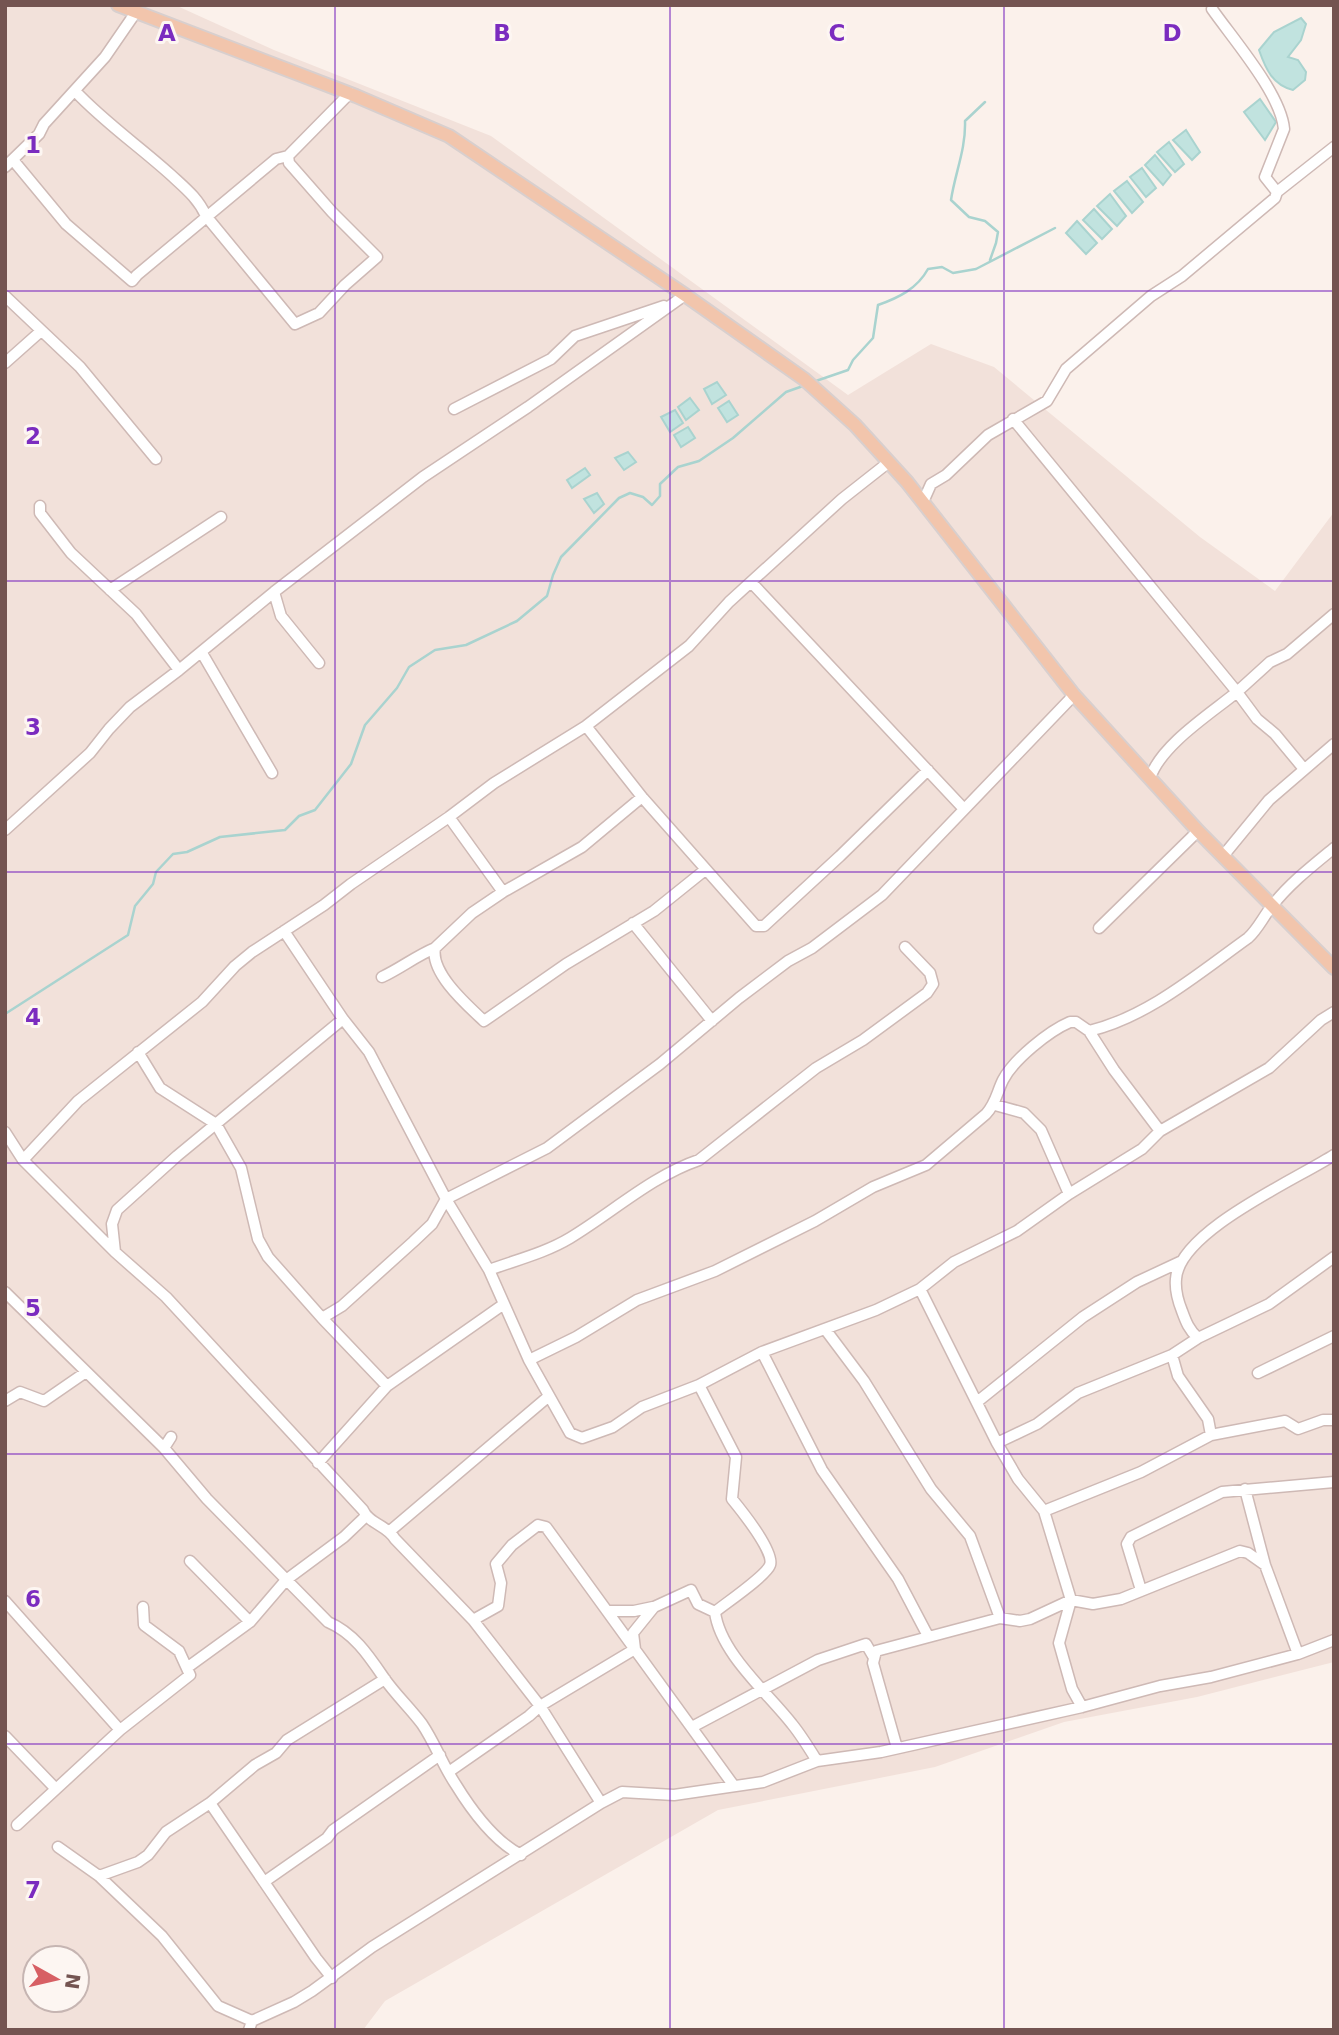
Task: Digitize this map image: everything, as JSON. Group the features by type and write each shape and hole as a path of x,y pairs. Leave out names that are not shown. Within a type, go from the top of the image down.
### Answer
{"main road":[{"path":"118,5 350,93 449,136 685,295 824,395 907,482 1074,695 1198,831 1334,968"}],"street":[{"path":"1212,9 1275,99 1279,110 1284,129 1265,177 1277,192"},
{"path":"136,12 105,57 44,124 39,134 9,164 66,225 131,281 276,159 288,156 350,93"},
{"path":"75,91 199,200 206,216 295,324 319,313 377,257 316,195 289,163 288,156"},
{"path":"923,502 931,484 946,475 988,435 1047,401 1066,369 1151,296 1182,276 1275,198 1277,192 1334,147"},
{"path":"5,830 90,753 130,707 202,653 274,592 423,477 528,407 685,295"},
{"path":"5,296 80,367 156,459"},
{"path":"454,409 551,359 575,336 672,304"},
{"path":"5,363 41,331"},
{"path":"1013,419 1257,719 1275,734 1304,769"},
{"path":"23,1160 78,1101 202,1002 235,966 252,952 449,817 494,783 586,726 689,646 729,602 842,499 889,462"},
{"path":"907,482 931,484"},
{"path":"40,506 40,513 71,553 136,614 179,670"},
{"path":"110,590 221,517"},
{"path":"751,582 964,808"},
{"path":"274,592 281,616 319,663"},
{"path":"1150,778 1154,764 1186,733 1270,662 1287,654 1334,614"},
{"path":"202,653 272,773"},
{"path":"322,1318 342,1306 432,1224 446,1199 547,1148 660,1064 778,969 812,948 882,895 1074,695"},
{"path":"586,726 642,797 756,926 764,926 928,770"},
{"path":"1223,856 1269,800 1334,744"},
{"path":"382,977 399,969 416,956 435,948 472,913 503,892 582,847 642,797"},
{"path":"449,817 503,892"},
{"path":"1099,928 1198,831"},
{"path":"1089,1031 1110,1026 1164,998 1248,938 1256,931 1271,906 1302,873 1334,848"},
{"path":"435,948 437,967 457,995 484,1021 566,964 654,911 705,870"},
{"path":"633,923 712,1021"},
{"path":"284,931 343,1019 369,1052 446,1199 489,1270 529,1360 570,1433 582,1438 613,1427 642,1407 699,1385 762,1352 876,1310 920,1289 954,1262 1017,1231 1069,1194 1142,1149 1160,1131 1269,1068 1321,1020 1334,1012"},
{"path":"489,1270 555,1246 680,1166 699,1160 816,1068 863,1040 927,993 933,984 930,973 905,947"},
{"path":"115,1252 112,1224 117,1210 343,1019"},
{"path":"529,1360 576,1338 636,1300 715,1271 816,1221 873,1187 926,1165 995,1105 1003,1080 1032,1048 1070,1022 1089,1031 1114,1070 1160,1131"},
{"path":"138,1052 160,1088 216,1124 242,1168 258,1238 268,1257 387,1386"},
{"path":"995,1105 1024,1112 1041,1130 1069,1194"},
{"path":"5,1132 23,1160 115,1252 166,1297 366,1516 390,1531 474,1620 540,1706 601,1803"},
{"path":"1198,1338 1189,1330 1179,1303 1175,1278 1182,1261 1194,1244 1230,1216 1283,1182 1333,1158"},
{"path":"998,1443 1037,1424 1078,1393 1172,1355 1198,1338 1269,1304 1334,1257"},
{"path":"977,1402 1083,1317 1137,1282 1182,1261"},
{"path":"920,1289 1018,1479 1044,1511 1071,1600 1059,1643 1072,1689 1082,1707"},
{"path":"5,1292 164,1448 207,1499 328,1622 339,1627 363,1648 422,1724 450,1771 454,1783 497,1839 521,1855"},
{"path":"318,1463 387,1386 504,1304"},
{"path":"825,1329 864,1381 931,1489 970,1536 1000,1618"},
{"path":"1258,1373 1334,1336"},
{"path":"762,1352 822,1470 898,1579 928,1636"},
{"path":"1172,1355 1178,1376 1208,1419 1211,1435"},
{"path":"5,1401 20,1392 44,1401 86,1371"},
{"path":"699,1385 736,1457 732,1499 771,1558 770,1565 763,1574 715,1612"},
{"path":"390,1531 550,1396"},
{"path":"1044,1511 1141,1472 1211,1435 1285,1421 1298,1429 1316,1422 1334,1420"},
{"path":"164,1448 171,1437"},
{"path":"1141,1590 1127,1544 1131,1538 1222,1492 1334,1482"},
{"path":"1245,1489 1265,1565 1298,1654"},
{"path":"188,1667 250,1622 286,1580 344,1537 366,1516"},
{"path":"474,1620 498,1606 501,1583 496,1563 512,1545 538,1525 547,1527 734,1786"},
{"path":"873,1656 876,1651 1000,1618 1020,1621 1071,1600 1093,1604 1121,1599 1240,1552 1248,1552 1265,1565"},
{"path":"190,1561 250,1622"},
{"path":"608,1611 634,1611 654,1607 691,1590 698,1604 715,1612 732,1651 793,1725 817,1760"},
{"path":"5,1601 120,1730"},
{"path":"17,1825 120,1730 190,1675 179,1651 144,1625 143,1607"},
{"path":"635,1649 633,1633 654,1607"},
{"path":"58,1847 99,1876 162,1936 218,2006 251,2025 294,2002 332,1978 372,1947 622,1792 674,1794 763,1782 817,1760 881,1752 1082,1707 1298,1654 1334,1640"},
{"path":"692,1727 818,1660 866,1644 873,1656 897,1748"},
{"path":"450,1771 540,1706 635,1649"},
{"path":"99,1876 138,1862 148,1855 166,1832 210,1803 255,1765 276,1753 287,1740 385,1679"},
{"path":"5,1736 55,1788"},
{"path":"264,1882 440,1755"},
{"path":"210,1803 332,1978"}],"shaded area":[{"path":"5,5 175,5 274,50 491,136 848,395 931,344 994,367 1200,537 1275,591 1334,512 1334,1662 1197,1697 1064,1722 935,1767 718,1810 385,2001 363,2030 5,2030"}],"water":[{"path":"1301,18 1306,24 1301,40 1288,57 1298,60 1306,72 1305,80 1293,90 1271,76 1259,50 1274,32"},
{"path":"1260,99 1276,122 1265,140 1244,112"},
{"path":"1186,130 1200,152 1192,160 1173,140"},
{"path":"1169,142 1184,164 1175,172 1157,152"},
{"path":"1155,155 1171,175 1163,185 1145,165"},
{"path":"1142,168 1156,188 1146,197 1130,177"},
{"path":"1127,181 1143,202 1132,213 1114,191"},
{"path":"1110,194 1126,216 1117,226 1097,206"},
{"path":"1094,209 1112,229 1102,239 1083,220"},
{"path":"1077,221 1097,243 1086,254 1066,233"},
{"path":"717,382 726,395 712,404 704,389"},
{"path":"690,398 699,410 686,420 678,407"},
{"path":"729,401 738,415 727,422 718,408"},
{"path":"675,410 683,423 670,432 661,417"},
{"path":"688,427 695,438 681,447 674,435"},
{"path":"628,452 636,462 624,470 615,458"},
{"path":"585,468 590,475 572,488 567,480"},
{"path":"597,493 604,504 594,513 584,499"}],"waterway":[{"path":"985,102 965,121 962,151 951,200 969,217 985,221 998,232 990,260"},
{"path":"813,382 848,370 853,360 873,338 878,305 906,292 928,269 942,267 953,273 976,269 1055,228"},
{"path":"5,1014 128,935 135,906 153,884 156,872 173,854 187,852 220,837 285,830 299,816 315,810 351,764 365,725 397,688 409,667 435,650 466,645 517,621 547,596 561,557 619,498 630,493 643,497 652,505 660,496 660,484 678,467 699,461 733,438 786,392 803,386"}]}
